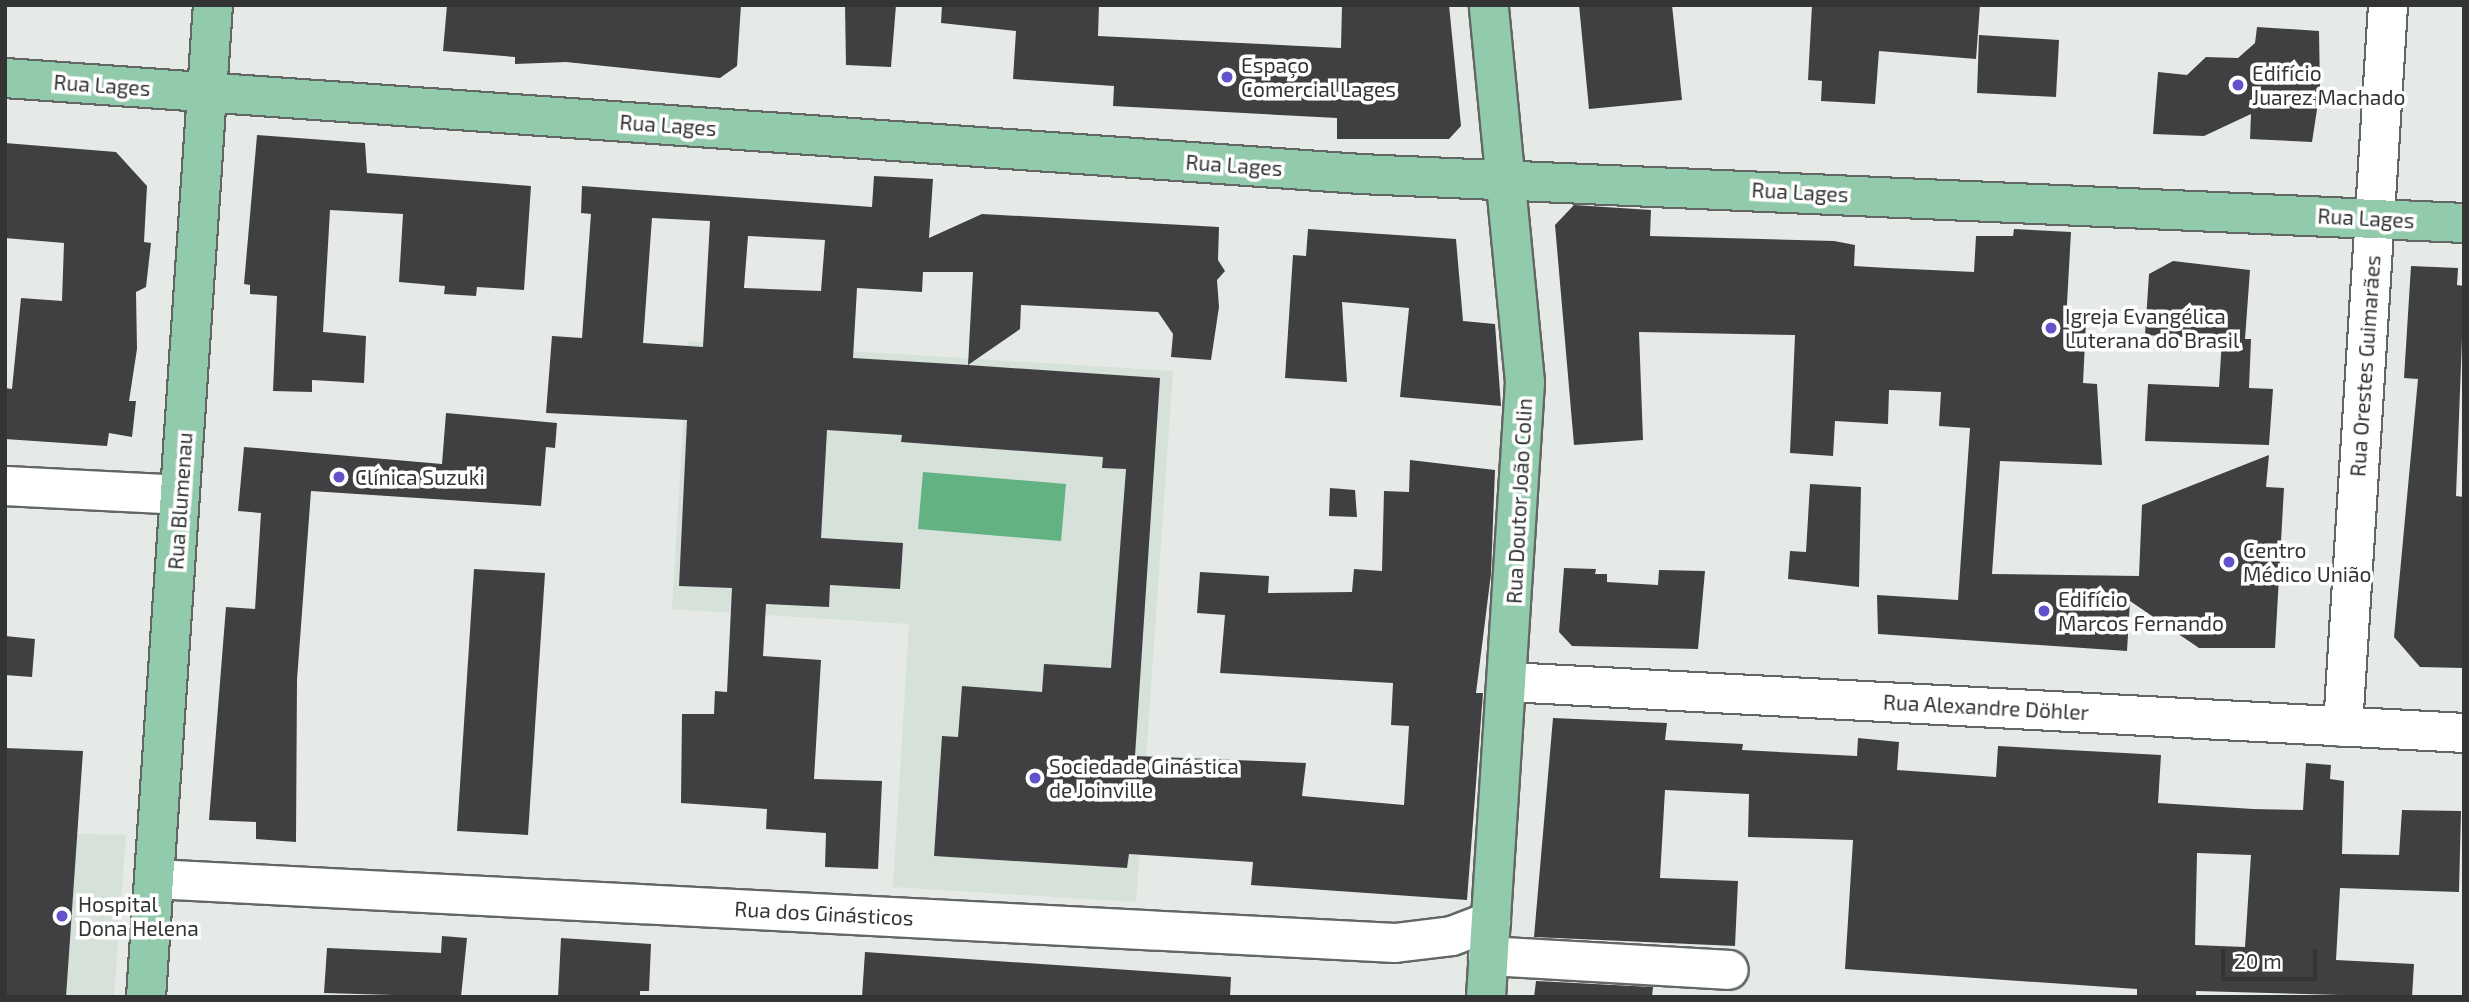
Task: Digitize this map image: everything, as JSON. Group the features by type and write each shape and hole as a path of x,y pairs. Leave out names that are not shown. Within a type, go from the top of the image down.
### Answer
{"main road":[{"name":"Rua Blumenau","path":"146,997 213,5"},
{"name":"Rua Doutor João Colin","path":"1486,997 1525,382 1489,5"},
{"name":"Rua Lages","path":"5,78 1360,174 2464,223"}],"street":[{"name":"Rua Orestes Guimarães","path":"2343,727 2388,5"},
{"path":"5,486 180,495"},
{"name":"Rua Alexandre Döhler","path":"1508,682 2464,733"},
{"name":"Rua dos Ginásticos","path":"154,879 1395,943 1452,936 1490,939"},
{"path":"1490,939 1729,970"}],"shaded area":[{"name":"Sociedade Ginástica de Joinville","path":"688,341 1173,371 1136,902 893,887 909,624 672,609"},
{"path":"923,472 1066,484 1061,541 918,529"},
{"name":"Hospital Dona Helena","path":"5,832 126,835 114,997 5,997"}],"building":[{"path":"447,5 741,5 737,66 720,78 566,62 515,64 515,57 443,51"},
{"path":"845,5 896,5 891,67 846,65"},
{"path":"942,5 1099,5 1098,36 1341,48 1342,5 1449,5 1461,126 1449,139 1337,139 1337,118 1113,106 1114,86 1013,79 1016,31 941,23"},
{"path":"1579,5 1672,5 1682,100 1589,109"},
{"path":"1812,5 1980,5 1976,59 1879,51 1875,104 1821,101 1822,81 1808,80"},
{"name":"Edifício Juarez Machado","path":"2257,27 2319,31 2320,90 2312,142 2250,139 2251,114 2204,136 2153,134 2158,72 2187,75 2206,57 2238,58 2255,43"},
{"path":"1979,35 2059,40 2056,97 1977,93"},
{"path":"257,135 365,143 367,173 531,186 524,290 477,287 476,296 444,294 445,286 399,282 403,214 330,210 323,332 366,336 364,383 312,380 312,392 273,391 277,296 250,294 250,285 244,284"},
{"path":"5,143 116,152 147,186 144,242 151,243 146,287 136,292 137,349 129,401 136,401 132,437 109,433 107,446 5,439 5,388 12,389 21,298 62,301 64,243 5,238"},
{"path":"874,176 933,179 929,238 982,214 1219,227 1218,260 1225,271 1217,280 1219,307 1211,360 1171,357 1173,334 1158,312 1021,305 1020,329 968,365 1160,378 1135,756 1306,763 1302,796 1404,805 1409,726 1391,725 1393,683 1220,673 1225,615 1197,613 1200,572 1269,576 1268,593 1352,592 1354,569 1382,571 1384,491 1409,492 1410,460 1495,470 1491,574 1476,693 1483,693 1467,900 1251,885 1253,862 1129,854 1127,868 934,856 942,736 958,737 962,686 1042,692 1044,664 1111,668 1126,469 1102,468 1103,457 901,442 902,435 827,430 821,538 903,543 900,589 830,585 829,607 766,604 763,656 821,660 814,779 882,781 878,869 825,867 826,833 766,829 767,809 681,803 682,714 714,714 715,691 727,692 732,588 679,586 687,420 546,413 552,336 582,338 591,214 581,213 582,186 872,207","holes":["652,218 710,221 703,347 643,343","748,236 825,240 821,291 744,288","923,272 973,272 968,365 853,358 857,288 922,292"]},
{"path":"1574,205 1651,210 1650,236 1834,241 1855,245 1854,266 1888,268 1974,272 1976,236 2013,236 2014,229 2071,232 2066,321 2086,322 2083,383 2097,384 2102,465 2000,461 1992,574 2139,576 2142,505 2269,455 2266,487 2284,488 2275,648 2199,648 2130,601 2127,651 1878,634 1877,595 1958,600 1970,428 1939,426 1941,392 1889,390 1888,424 1835,421 1833,456 1790,453 1795,335 1639,332 1643,440 1574,445 1555,225"},
{"path":"1308,229 1456,239 1463,321 1495,324 1501,406 1400,397 1409,308 1342,302 1347,382 1285,378 1293,255 1306,256"},
{"path":"2173,261 2250,270 2245,339 2251,339 2249,388 2273,389 2269,445 2145,441 2148,384 2219,387 2222,339 2145,335 2149,274"},
{"path":"2411,266 2458,268 2457,285 2464,286 2456,496 2464,497 2464,668 2420,667 2394,637 2418,379 2404,378"},
{"path":"446,413 557,423 555,448 546,447 541,506 311,491 297,680 296,842 256,839 256,822 209,820 226,607 255,609 261,513 238,511 244,447 442,464"},
{"path":"1810,484 1861,487 1859,587 1788,579 1790,551 1806,552"},
{"path":"1330,488 1355,490 1357,517 1329,516"},
{"path":"1564,568 1596,569 1595,574 1607,574 1607,582 1658,585 1659,570 1705,571 1698,649 1572,646 1559,632"},
{"path":"474,569 545,573 528,835 457,831"},
{"path":"5,636 35,639 32,677 5,675"},
{"path":"1553,718 1667,723 1665,740 1743,744 1742,750 1857,756 1858,738 1899,742 1897,770 1996,777 1998,746 2161,755 2158,803 2253,809 2303,810 2306,763 2331,765 2330,779 2344,781 2342,854 2399,855 2402,810 2461,811 2459,892 2340,888 2336,960 2414,964 2412,997 2196,991 2196,997 2137,997 2137,989 1845,969 1853,840 1748,837 1749,794 1665,790 1660,878 1738,881 1735,946 1534,937","holes":["2197,853 2251,855 2245,947 2195,945"]},
{"path":"5,748 83,751 66,997 5,997"},
{"path":"442,936 467,938 461,997 324,993 327,948 441,953"},
{"path":"561,938 651,944 649,991 640,991 640,997 558,997"},
{"path":"865,952 1231,977 1230,997 862,997"},
{"path":"1536,981 1653,987 1652,997 1534,997"}],"place":[{"name":"Espaço Comercial Lages","path":"1227,77"},
{"name":"Edifício Juarez Machado","path":"2238,85"},
{"name":"Igreja Evangélica Luterana do Brasil","path":"2051,328"},
{"name":"Clínica Suzuki","path":"339,477"},
{"name":"Centro Médico União","path":"2229,562"},
{"name":"Edifício Marcos Fernando","path":"2044,611"},
{"name":"Sociedade Ginástica de Joinville","path":"1035,778"},
{"name":"Hospital Dona Helena","path":"62,916"}]}
